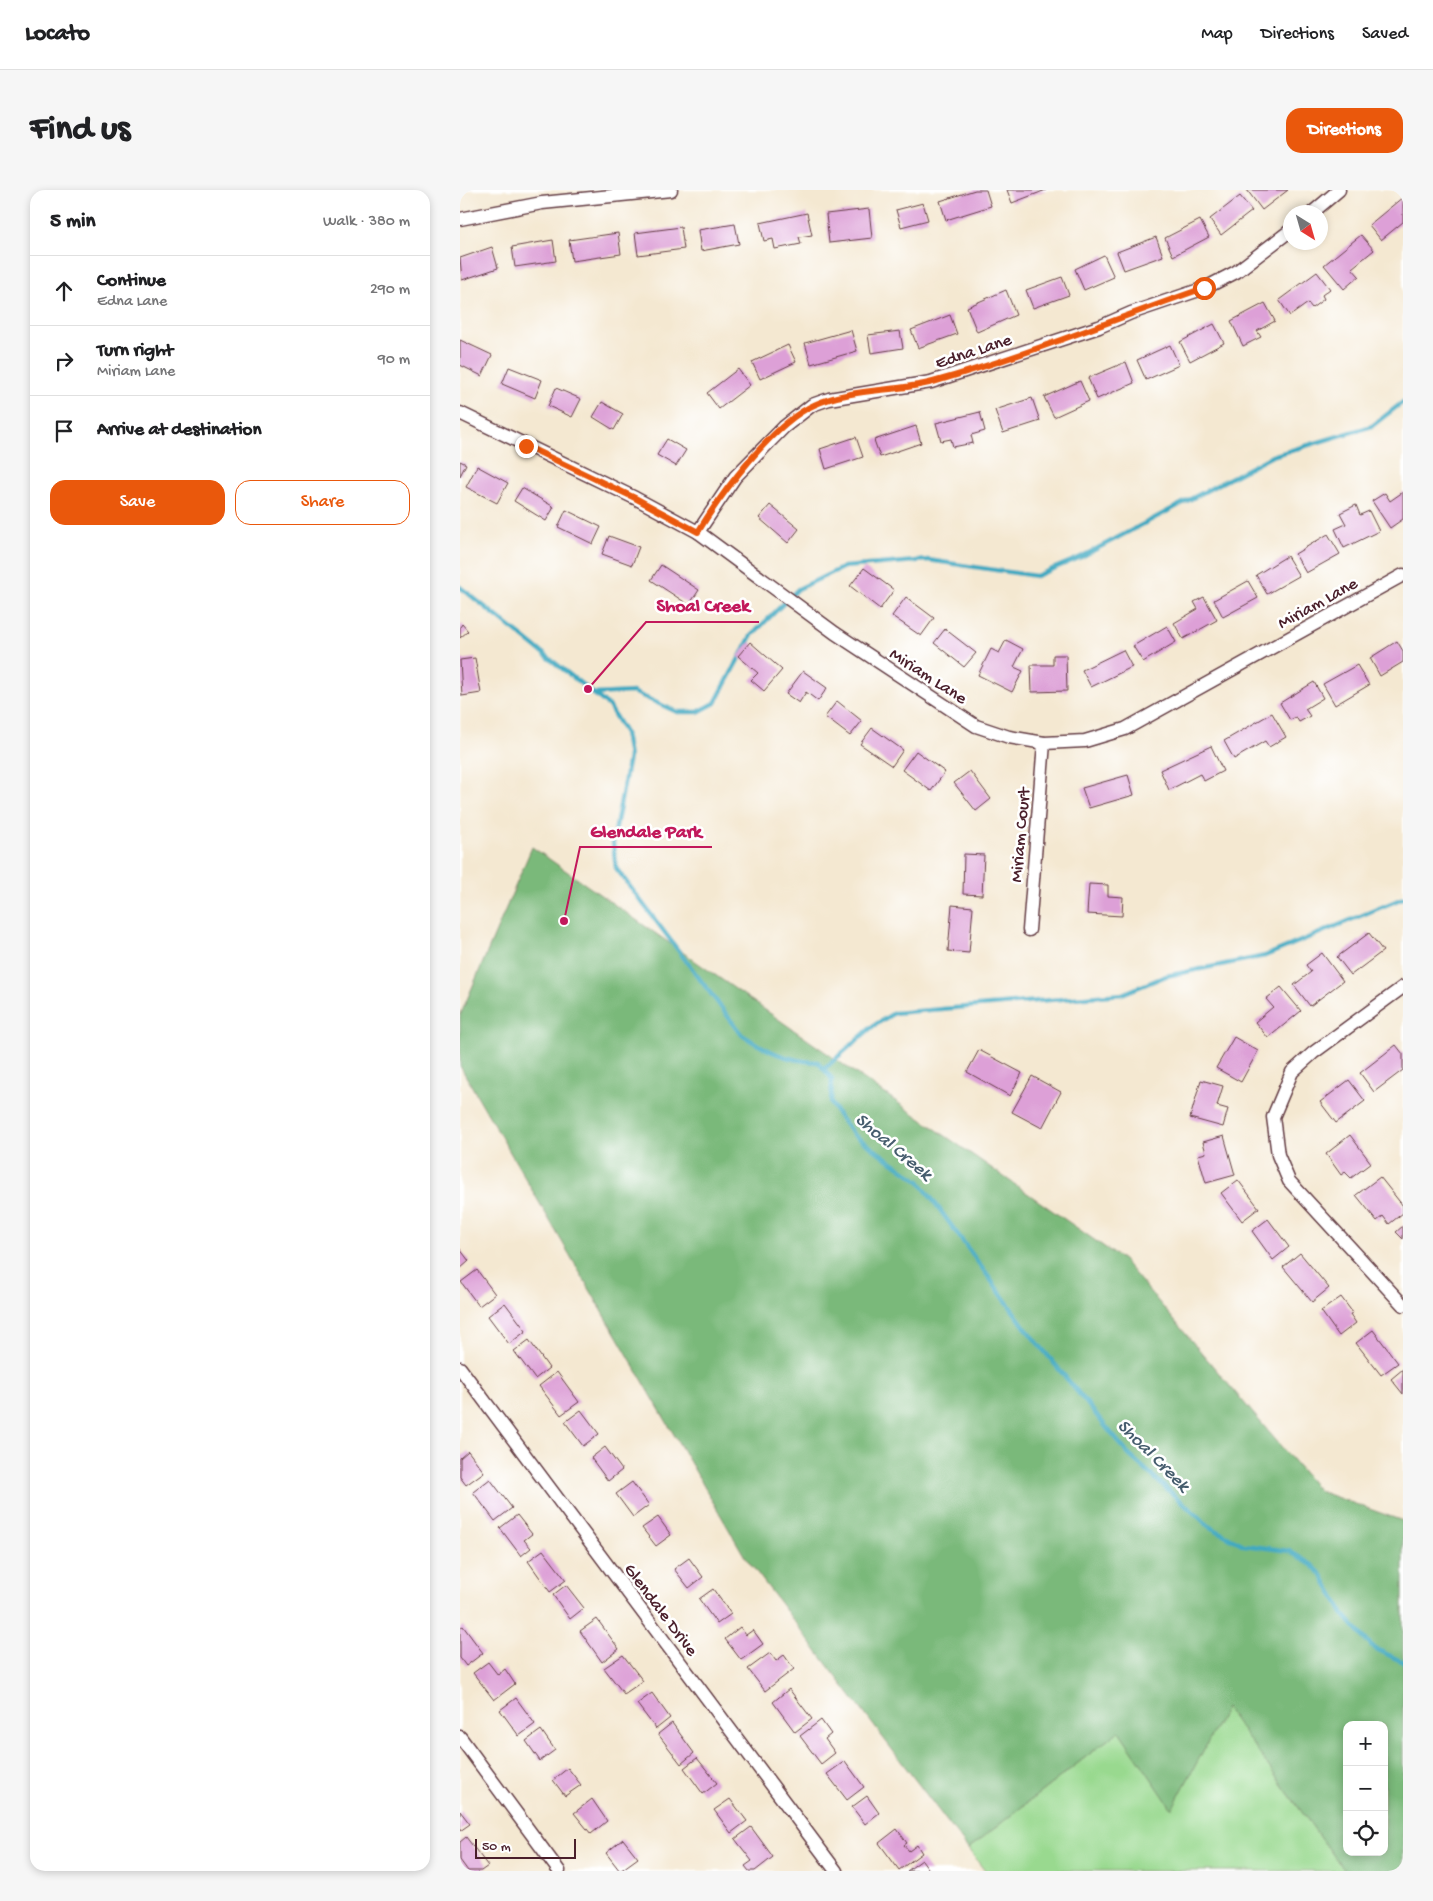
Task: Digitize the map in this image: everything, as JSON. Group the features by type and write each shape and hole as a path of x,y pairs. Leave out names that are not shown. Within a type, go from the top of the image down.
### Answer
{"street":[{"path":"460,219 504,208 542,202 671,190"},
{"path":"1322,205 1340,190"},
{"name":"Edna Lane","path":"698,532 735,476 784,427 812,405 829,399 932,382 1099,326 1204,288 1236,272 1283,235"},
{"name":"Miriam Lane","path":"460,414 635,498 698,532 836,633 976,726 1009,737 1044,743 1086,741 1125,729 1403,575"},
{"name":"Miriam Court","path":"1029,930 1044,743"},
{"path":"1403,987 1313,1053 1292,1072 1273,1117 1278,1155 1289,1181 1403,1306"},
{"name":"Glendale Drive","path":"460,1368 836,1871"},
{"path":"460,1737 559,1871"}],"green space":[{"path":"532,847 1123,1260 1319,1491 1403,1521 1403,1871 1345,1871 1226,1708 1172,1809 1119,1731 968,1849 745,1557 460,1066 460,1016"},
{"path":"1226,1708 1345,1871 985,1871 968,1849 1119,1731 1172,1808"}],"building":[{"path":"975,190 986,190 991,206 946,220 940,201"},
{"path":"1007,190 1046,190 1012,203"},
{"path":"1247,190 1288,190 1262,210"},
{"path":"1240,196 1252,211 1221,235 1210,219"},
{"path":"1403,197 1403,222 1381,240 1369,225"},
{"path":"923,203 928,220 901,227 896,210"},
{"path":"869,209 872,238 829,243 826,214"},
{"path":"807,213 812,235 799,237 801,244 775,249 773,239 764,241 760,223"},
{"path":"1200,220 1209,237 1173,256 1165,238"},
{"path":"735,224 739,244 701,251 698,230"},
{"path":"681,227 684,249 638,255 635,233"},
{"path":"618,233 621,254 572,261 569,240"},
{"path":"1361,235 1374,250 1352,268 1359,276 1344,289 1324,265"},
{"path":"1156,237 1163,256 1124,270 1117,252"},
{"path":"553,240 556,261 515,267 512,247"},
{"path":"492,247 498,268 462,280 460,258"},
{"path":"1104,255 1114,277 1084,290 1075,269"},
{"path":"1317,272 1330,289 1322,295 1324,299 1312,308 1308,303 1290,316 1279,300"},
{"path":"1062,277 1069,295 1033,308 1026,290"},
{"path":"1006,290 1016,315 977,332 967,307"},
{"path":"1265,303 1275,321 1257,331 1261,337 1243,346 1231,321"},
{"path":"950,315 957,334 918,348 911,330"},
{"path":"1214,324 1224,343 1190,361 1180,342"},
{"path":"851,330 857,351 811,364 805,343"},
{"path":"900,331 903,348 871,353 868,335"},
{"path":"460,340 492,355 482,376 460,365"},
{"path":"788,345 796,362 760,379 752,362"},
{"path":"1170,345 1179,365 1146,380 1137,360"},
{"path":"1126,362 1134,383 1097,399 1088,378"},
{"path":"509,367 542,380 535,398 502,384"},
{"path":"738,369 750,385 719,409 707,393"},
{"path":"1080,381 1089,401 1054,417 1044,397"},
{"path":"556,388 581,399 572,417 548,406"},
{"path":"1032,398 1040,421 1003,433 995,410"},
{"path":"602,402 623,414 614,430 593,417"},
{"path":"980,412 985,431 971,435 973,443 953,447 951,439 941,441 936,423"},
{"path":"916,426 921,443 880,457 874,440"},
{"path":"856,437 863,457 826,469 820,449"},
{"path":"667,439 686,450 676,466 657,455"},
{"path":"460,461 466,464 460,476"},
{"path":"477,466 508,483 497,503 466,487"},
{"path":"522,488 554,507 546,521 514,501"},
{"path":"1403,492 1403,519 1390,528 1372,501 1385,493 1390,501"},
{"path":"770,505 799,529 788,543 759,518"},
{"path":"1356,505 1360,515 1369,511 1379,531 1344,548 1335,529 1346,524 1340,513"},
{"path":"566,510 601,527 593,544 558,527"},
{"path":"1328,534 1340,554 1306,573 1295,554"},
{"path":"609,536 639,547 632,565 602,554"},
{"path":"1287,556 1299,576 1267,594 1256,575"},
{"path":"661,565 699,590 689,605 651,580"},
{"path":"864,568 894,590 880,609 850,586"},
{"path":"1248,581 1258,598 1223,617 1214,600"},
{"path":"906,597 934,618 921,636 892,616"},
{"path":"1204,597 1217,620 1183,639 1174,623 1198,609 1194,602"},
{"path":"462,624 468,631 460,638 460,627"},
{"path":"1167,626 1176,642 1143,662 1133,646"},
{"path":"945,629 976,653 964,667 934,643"},
{"path":"1006,640 1023,649 1014,667 1023,671 1012,692 978,675 991,649 999,653"},
{"path":"1397,641 1403,651 1403,662 1380,676 1370,658"},
{"path":"750,642 782,670 764,691 751,680 758,673 738,656"},
{"path":"1123,650 1132,667 1091,687 1082,670"},
{"path":"1053,655 1066,655 1067,691 1032,692 1031,665 1053,665"},
{"path":"475,658 481,693 462,696 460,660"},
{"path":"1357,665 1369,685 1335,705 1323,684"},
{"path":"803,671 827,688 818,701 806,692 799,703 786,694"},
{"path":"1314,682 1323,698 1305,709 1310,716 1299,722 1296,717 1290,720 1280,703"},
{"path":"837,701 862,721 850,736 825,717"},
{"path":"1272,713 1286,737 1269,747 1265,741 1234,759 1224,741"},
{"path":"872,728 903,750 892,766 860,744"},
{"path":"1211,746 1223,771 1204,781 1200,774 1169,790 1160,770"},
{"path":"916,751 945,772 931,791 902,770"},
{"path":"970,771 991,799 976,811 954,783"},
{"path":"1128,775 1134,795 1089,808 1082,788"},
{"path":"964,854 984,855 982,895 963,894"},
{"path":"1089,884 1108,885 1108,896 1123,897 1122,916 1087,914"},
{"path":"952,905 973,907 969,953 948,951"},
{"path":"1369,933 1383,951 1351,975 1337,957"},
{"path":"1322,953 1343,981 1310,1006 1294,985 1311,972 1306,965"},
{"path":"1281,987 1301,1011 1268,1038 1255,1022 1273,1007 1266,999"},
{"path":"1234,1037 1258,1051 1241,1082 1216,1068"},
{"path":"1396,1045 1403,1054 1403,1070 1374,1092 1360,1073"},
{"path":"979,1050 1022,1073 1010,1096 967,1072"},
{"path":"1032,1076 1061,1092 1042,1128 1012,1112"},
{"path":"1201,1080 1223,1086 1217,1106 1228,1109 1223,1127 1190,1118"},
{"path":"1349,1080 1365,1101 1336,1123 1320,1102"},
{"path":"1350,1135 1371,1163 1351,1178 1345,1172 1341,1175 1326,1154"},
{"path":"1224,1136 1235,1175 1206,1183 1198,1155 1206,1153 1203,1142"},
{"path":"1380,1177 1403,1206 1403,1213 1389,1224 1383,1216 1377,1221 1356,1195"},
{"path":"1238,1180 1259,1208 1242,1221 1221,1193"},
{"path":"1268,1219 1289,1247 1273,1260 1252,1231"},
{"path":"1403,1226 1403,1239 1396,1232"},
{"path":"460,1249 469,1261 460,1269"},
{"path":"1300,1253 1329,1288 1312,1302 1283,1267"},
{"path":"477,1270 495,1294 479,1306 461,1282"},
{"path":"1341,1297 1353,1313 1350,1314 1356,1323 1339,1336 1321,1311"},
{"path":"505,1303 526,1331 509,1344 488,1316"},
{"path":"1373,1330 1398,1363 1381,1375 1356,1343"},
{"path":"529,1340 549,1368 535,1379 514,1351"},
{"path":"1403,1369 1403,1394 1391,1379"},
{"path":"557,1372 579,1402 561,1415 539,1386"},
{"path":"581,1410 599,1434 583,1446 565,1422"},
{"path":"605,1447 622,1470 608,1481 591,1458"},
{"path":"468,1451 484,1472 466,1485 460,1477 460,1458"},
{"path":"490,1479 512,1508 495,1521 473,1492"},
{"path":"632,1482 649,1505 633,1517 616,1494"},
{"path":"517,1515 532,1534 524,1540 531,1548 521,1556 500,1528"},
{"path":"658,1517 671,1535 656,1546 642,1528"},
{"path":"543,1550 566,1580 550,1592 528,1561"},
{"path":"689,1558 703,1577 689,1588 674,1569"},
{"path":"566,1585 584,1608 570,1619 553,1595"},
{"path":"713,1589 731,1614 717,1624 699,1599"},
{"path":"597,1619 619,1649 602,1662 580,1631"},
{"path":"463,1626 483,1653 466,1666 460,1658 460,1628"},
{"path":"740,1627 746,1635 753,1630 763,1644 741,1660 725,1639"},
{"path":"770,1653 776,1661 784,1655 794,1669 765,1691 748,1669"},
{"path":"623,1655 643,1681 624,1694 604,1668"},
{"path":"488,1662 498,1675 505,1669 515,1684 494,1700 473,1673"},
{"path":"789,1689 812,1719 795,1732 773,1702"},
{"path":"652,1693 670,1718 656,1729 637,1704"},
{"path":"516,1698 535,1724 519,1736 500,1710"},
{"path":"821,1720 831,1734 825,1739 835,1753 821,1764 800,1736"},
{"path":"672,1723 694,1753 681,1764 658,1734"},
{"path":"541,1730 555,1750 540,1761 526,1741"},
{"path":"697,1758 717,1783 703,1794 684,1768"},
{"path":"845,1761 864,1787 847,1800 827,1774"},
{"path":"568,1768 581,1785 565,1796 553,1780"},
{"path":"867,1796 879,1813 865,1824 852,1807"},
{"path":"592,1799 607,1821 591,1834 574,1813"},
{"path":"730,1799 747,1821 731,1833 714,1810"},
{"path":"460,1811 470,1824 460,1831"},
{"path":"751,1827 773,1857 755,1871 749,1871 745,1866 752,1861 735,1839"},
{"path":"897,1829 907,1843 904,1845 909,1851 917,1845 922,1853 899,1870 879,1843"},
{"path":"466,1837 488,1866 481,1871 468,1871 460,1860 460,1842"},
{"path":"623,1839 638,1858 620,1871 606,1853"},
{"path":"922,1860 930,1871 907,1871"}],"waterway":[{"path":"594,694 633,692 677,712 698,712 715,703 751,636 798,589 844,567 928,560 1036,576 1081,557 1272,456 1372,426 1403,402"},
{"name":"Shoal Creek","path":"460,587 609,706 625,733 629,757 613,843 616,868 742,1035 787,1058 818,1062 832,1079 831,1103 838,1115 854,1135 919,1181 1027,1330 1129,1455 1210,1527 1244,1545 1289,1551 1312,1565 1322,1575 1344,1615 1372,1647 1403,1662"},
{"path":"824,1069 873,1026 894,1013 1122,994 1166,976 1265,956 1403,898"}],"place":[{"name":"Shoal Creek","path":"588,689"},
{"name":"Glendale Park","path":"564,921"}],"route":[{"path":"526,446 635,498 698,532 735,476 784,427 812,405 829,399 932,382 1099,326 1204,288"}]}
